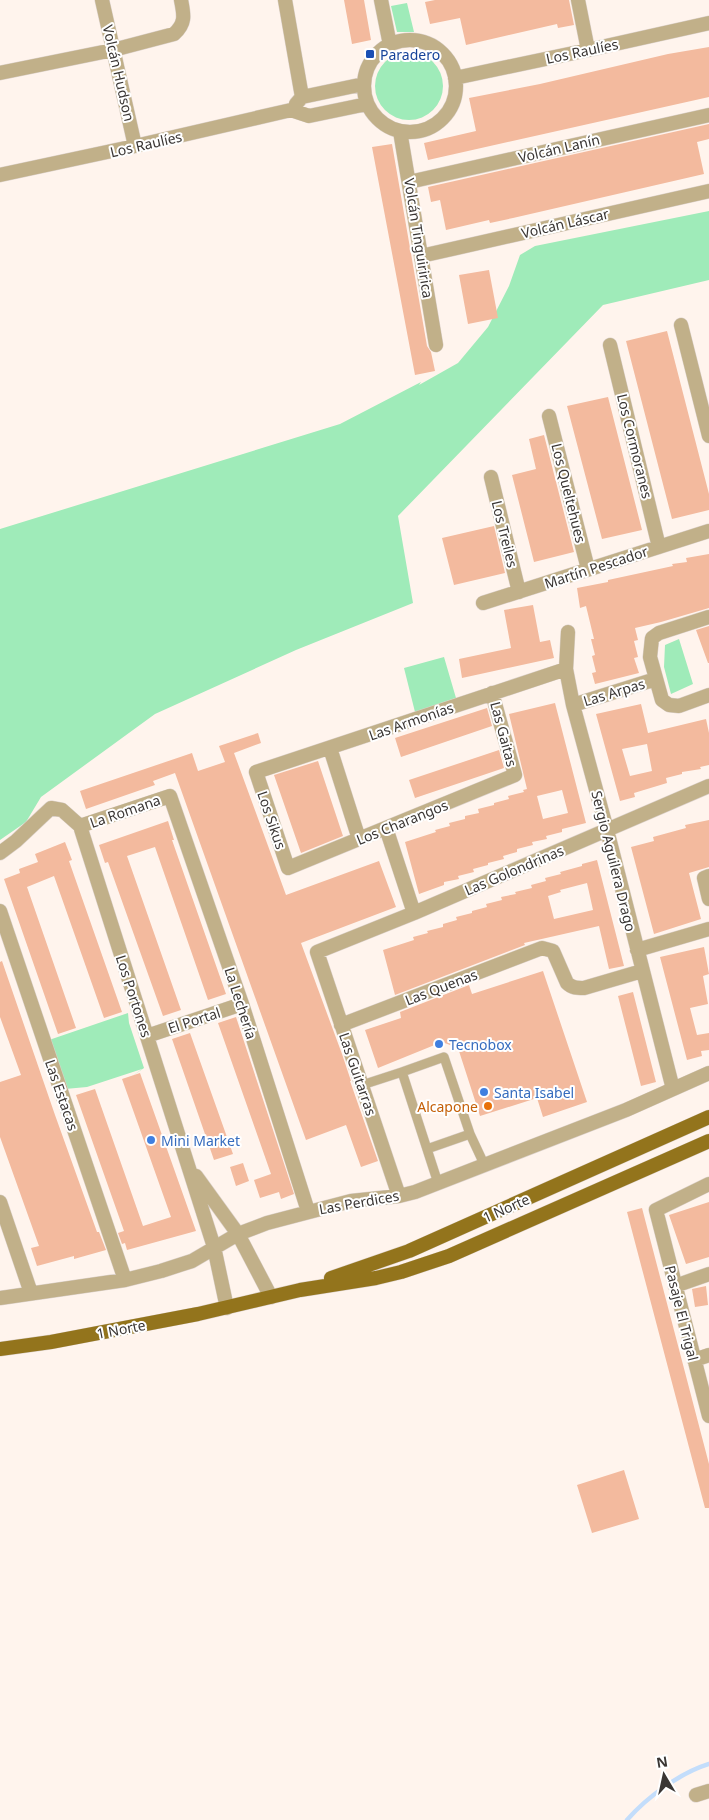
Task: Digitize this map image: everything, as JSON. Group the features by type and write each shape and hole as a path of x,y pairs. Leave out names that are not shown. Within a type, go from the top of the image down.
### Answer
{"main road":[{"name":"1 Norte","path":"300,1290 409,1251 709,1117"},
{"name":"1 Norte","path":"0,1349 51,1342 228,1308 300,1290 376,1278 425,1265 709,1141"}],"street":[{"name":"Volcán Hudson","path":"102,0 135,146"},
{"path":"0,73 113,50 174,34 181,27 184,18 181,0"},
{"path":"285,0 302,97"},
{"path":"382,0 390,45"},
{"path":"578,0 588,50"},
{"name":"Los Raulíes","path":"455,78 709,23"},
{"path":"405,40 420,41 434,47 446,57 455,78 456,92 452,105 440,121 422,131 400,131 386,126 374,116 367,104 364,92 366,73 372,59 383,49 405,40"},
{"path":"291,110 302,97 364,84"},
{"name":"Los Raulíes","path":"0,175 291,110 309,116 367,104"},
{"name":"Volcán Lanín","path":"409,182 709,115"},
{"name":"Volcán Tinguiririca","path":"400,131 436,345"},
{"name":"Volcán Láscar","path":"421,256 709,191"},
{"path":"681,325 709,436"},
{"name":"Los Cormoranes","path":"610,345 659,547"},
{"name":"Los Queltehues","path":"549,416 588,569"},
{"name":"Los Treiles","path":"491,477 519,592"},
{"name":"Martín Pescador","path":"483,603 709,531"},
{"path":"709,617 659,633 652,638 650,657 662,700 669,705 679,706 709,696"},
{"name":"Sergio Aguilera Drago","path":"568,632 566,669 572,705 607,830 673,1089"},
{"name":"Las Armonías","path":"256,772 566,669"},
{"name":"Las Arpas","path":"572,705 656,679"},
{"name":"Las Gaitas","path":"492,693 515,775"},
{"path":"330,748 359,839"},
{"name":"Los Sikus","path":"256,772 288,868"},
{"name":"Los Charangos","path":"288,868 515,775"},
{"name":"Las Golondrinas","path":"317,952 414,913 709,786"},
{"name":"La Romana","path":"80,826 170,796"},
{"name":"La Lechería","path":"170,796 242,1004 308,1211"},
{"path":"0,852 16,841 51,808 62,810 80,826"},
{"name":"Los Portones","path":"80,826 214,1247 228,1308"},
{"path":"386,828 414,913"},
{"path":"707,877 709,899"},
{"name":"Las Estacas","path":"0,911 125,1280"},
{"path":"637,950 709,929"},
{"name":"Las Quenas","path":"341,1025 542,948 552,951 567,983 571,987 584,988 642,971"},
{"name":"Las Guitarras","path":"317,952 399,1196"},
{"name":"El Portal","path":"147,1036 242,1004"},
{"name":"Las Perdices","path":"0,1298 125,1280 161,1271 192,1261 238,1234 267,1223 308,1211 415,1192 626,1110 709,1073"},
{"name":"Los Portones","path":"188,1166 238,1234 271,1297"},
{"name":"Pasaje El Trigal","path":"709,1184 656,1210 709,1416"},
{"path":"0,1202 30,1294"},
{"path":"675,1286 709,1274"},
{"path":"694,1360 709,1355"}],"lane":[{"path":"362,1085 444,1057 470,1134 484,1164"},
{"path":"402,1072 438,1183"},
{"path":"427,1149 470,1134"}],"green space":[{"path":"407,3 414,32 397,32 391,6"},
{"path":"409,52 422,55 433,62 440,73 443,86 440,99 433,110 422,117 409,120 396,117 385,110 378,99 375,86 378,73 385,62 396,55"},
{"path":"709,211 709,280 603,305 398,516 413,603 296,650 155,714 41,797 26,822 0,840 0,529 340,424 421,382 419,385 458,363 488,327 509,286 520,255 535,246"},
{"path":"679,639 693,684 671,694 664,667 665,645"},
{"path":"444,657 456,698 415,712 404,668"},
{"path":"128,1013 129,1023 144,1068 131,1077 142,1069 87,1087 65,1089 49,1040"}],"building":[{"path":"344,0 364,0 371,40 352,44"},
{"path":"435,0 569,0 574,25 558,28 557,24 466,45 460,18 430,24 425,2"},
{"path":"709,47 709,97 428,160 424,143 476,131 469,98 540,84 668,54"},
{"path":"709,124 709,139 697,142 704,174 490,223 489,220 446,230 440,200 431,202 428,187"},
{"path":"392,144 427,346 431,352 435,371 415,375 372,147"},
{"path":"489,270 498,318 468,324 459,275"},
{"path":"667,331 709,494 709,510 672,519 626,341"},
{"path":"608,397 642,530 602,539 567,406"},
{"path":"544,435 574,552 534,562 512,475 536,469 529,439"},
{"path":"494,526 505,573 454,585 442,538"},
{"path":"709,554 709,608 635,628 638,640 634,641 638,657 634,658 639,673 595,684 592,673 596,672 592,656 595,655 591,639 594,639 586,606 580,608 577,588 673,566 672,564 687,562 686,558"},
{"path":"533,605 540,642 550,640 554,658 462,678 459,659 511,648 504,610"},
{"path":"709,626 709,663 708,663 696,630"},
{"path":"555,703 586,823 562,829 562,832 546,836 547,839 532,842 533,845 517,849 517,852 503,856 504,859 473,869 474,872 458,876 459,879 444,882 444,885 419,894 405,842 450,826 449,823 465,819 465,816 479,813 478,809 509,799 508,796 524,792 523,790 527,789 509,714","holes":["562,790 568,813 543,819 537,796"]},
{"path":"641,704 648,733 706,719 709,733 709,765 700,767 701,769 682,772 682,774 666,778 667,783 634,793 635,797 620,801 596,714","holes":["647,744 652,771 630,776 622,749"]},
{"path":"487,708 492,726 401,757 395,738"},
{"path":"258,733 261,743 234,753 286,895 379,861 396,907 301,943 342,1054 378,1161 361,1167 346,1125 306,1140 175,773 153,781 155,785 86,809 80,791 192,753 198,771 225,762 219,746"},
{"path":"499,750 504,768 415,798 409,780"},
{"path":"318,761 343,836 301,853 274,775"},
{"path":"709,820 709,867 689,873 701,919 654,934 631,847 654,841 653,837 686,828 685,825"},
{"path":"168,821 174,840 172,840 226,994 208,1000 155,847 127,856 181,1010 163,1016 108,862 105,863 99,845"},
{"path":"65,842 72,860 69,861 122,1012 104,1018 54,876 27,887 76,1028 58,1034 4,879 20,873 19,869 38,862 35,854"},
{"path":"597,860 624,966 609,969 599,926 524,943 525,945 395,995 383,950 414,940 413,937 428,933 427,931 443,927 443,924 457,920 456,917 487,907 486,904 502,900 501,897 532,888 531,885 546,881 545,878 561,874 560,872 582,866 582,864","holes":["587,883 593,910 554,919 548,896 561,892 560,890"]},
{"path":"704,947 709,974 703,976 708,1004 690,1008 697,1035 709,1033 709,1050 701,1051 702,1056 687,1060 660,957"},
{"path":"2,961 97,1232 99,1232 106,1250 74,1259 74,1256 37,1266 31,1248 39,1246 0,1137 0,1082 21,1075 0,1017 0,962"},
{"path":"543,971 587,1102 543,1117 537,1098 480,1116 458,1048 442,1042 378,1068 365,1030 401,1018 400,1012 469,985 472,994"},
{"path":"633,992 656,1082 641,1086 618,996"},
{"path":"236,1017 294,1194 281,1199 279,1192 260,1198 254,1180 271,1174 218,1023"},
{"path":"190,1033 233,1154 214,1160 172,1039"},
{"path":"140,1073 196,1231 127,1250 125,1243 122,1244 118,1233 124,1231 76,1095 95,1089 143,1226 171,1217 122,1079"},
{"path":"243,1163 249,1181 236,1186 230,1167"},
{"path":"709,1202 709,1257 686,1264 669,1215"},
{"path":"642,1208 709,1464 709,1508 705,1508 627,1212"},
{"path":"706,1286 708,1305 695,1307 692,1289"},
{"path":"624,1470 639,1519 592,1533 577,1485"}],"waterway":[{"path":"627,1820 644,1803 665,1787 687,1773 709,1764"}],"place":[{"name":"Paradero","path":"370,54"},
{"name":"Tecnobox","path":"439,1044"},
{"name":"Santa Isabel","path":"484,1092"},
{"name":"Alcapone","path":"488,1106"},
{"name":"Mini Market","path":"151,1140"}]}
